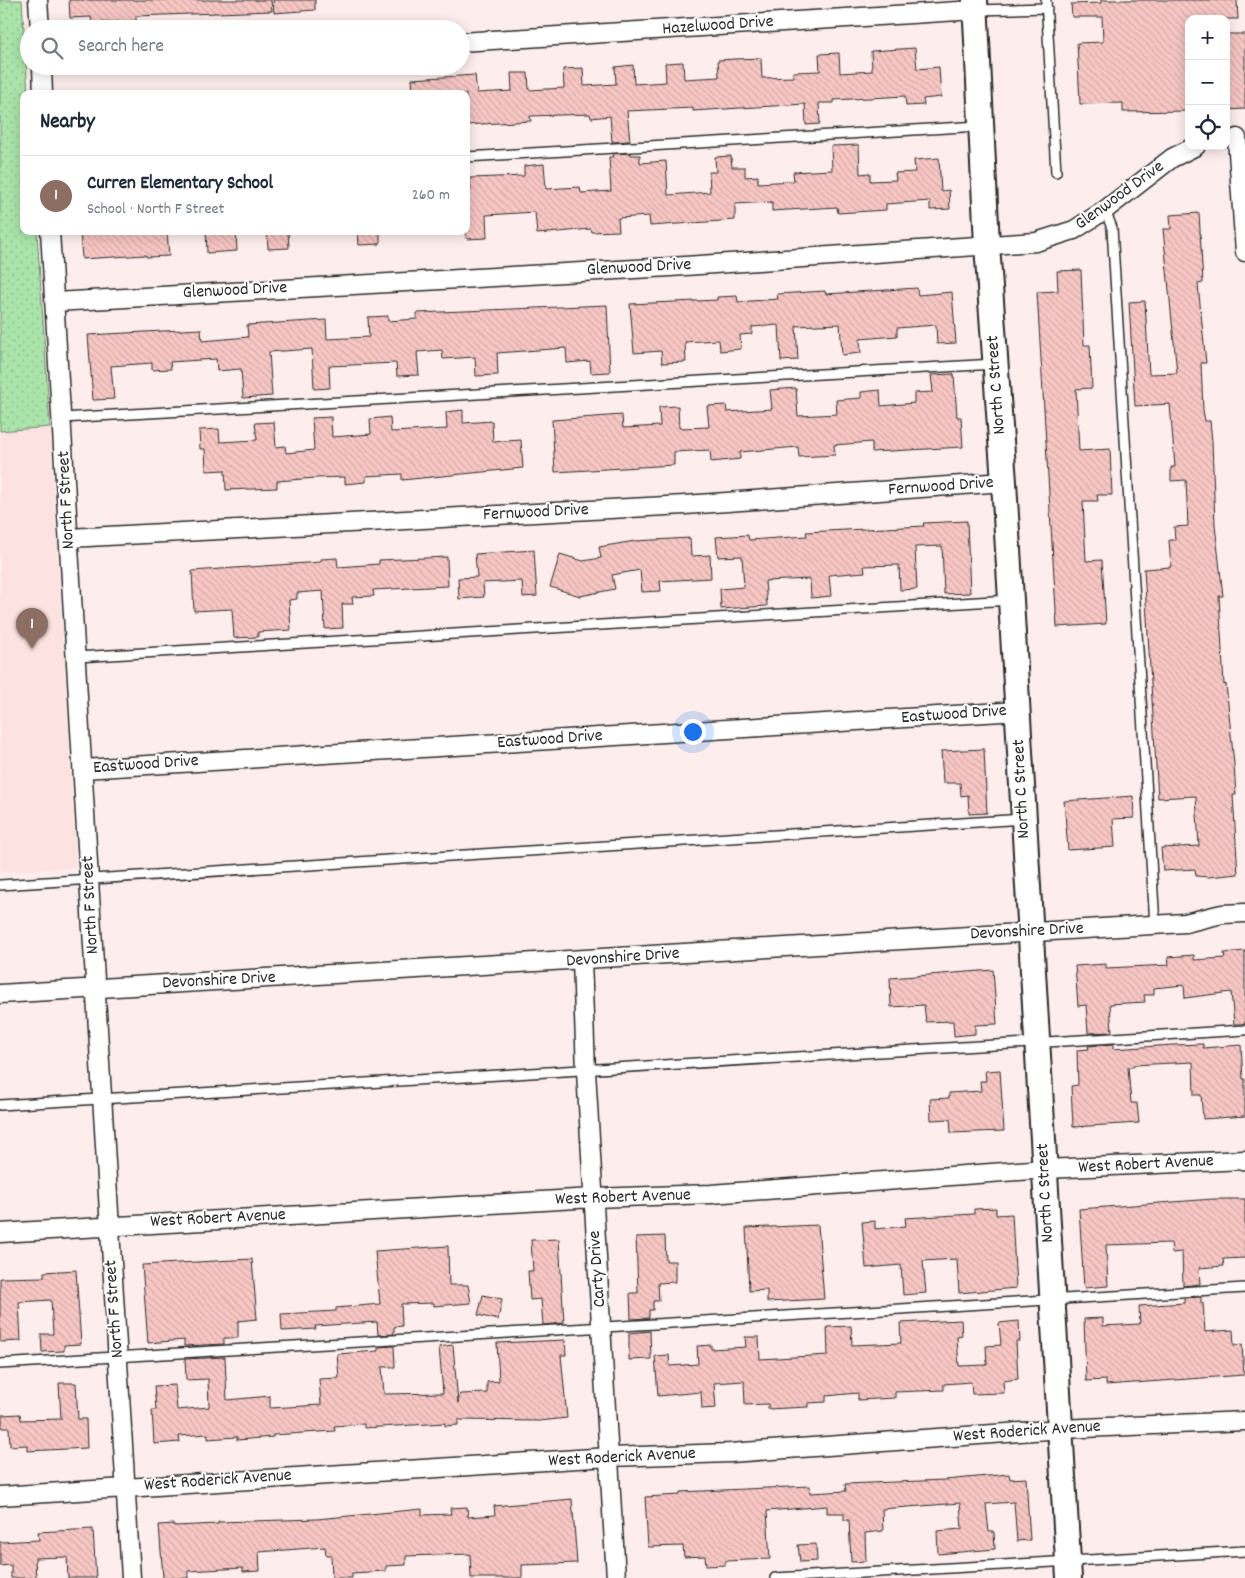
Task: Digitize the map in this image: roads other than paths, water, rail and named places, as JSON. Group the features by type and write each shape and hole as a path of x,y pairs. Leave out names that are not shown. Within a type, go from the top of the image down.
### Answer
{"street":[{"path":"38,0 39,20"},
{"name":"Hazelwood Drive","path":"470,41 975,5"},
{"name":"North C Street","path":"975,5 987,245 1018,711 1068,1570"},
{"path":"42,75 43,90"},
{"path":"1236,138 1245,252"},
{"name":"Glenwood Drive","path":"54,302 670,267 1036,242 1074,230 1105,210 1172,158 1188,150"},
{"name":"North F Street","path":"50,235 131,1578"},
{"name":"Fernwood Drive","path":"69,538 685,505 1004,482"},
{"name":"Eastwood Drive","path":"83,769 1018,711"},
{"name":"Devonshire Drive","path":"0,994 1155,925 1185,923 1222,914 1245,913"},
{"name":"Carty Drive","path":"582,960 593,1198 616,1578"},
{"name":"West Robert Avenue","path":"0,1233 109,1225 593,1198 711,1194 1045,1170 1245,1160"},
{"name":"West Roderick Avenue","path":"0,1496 609,1457 730,1452 1061,1429 1245,1421"}],"lane":[{"path":"975,5 1046,4 1056,172"},
{"path":"470,157 980,126"},
{"path":"1105,210 1112,228 1155,925"},
{"path":"62,418 995,364"},
{"path":"77,657 1010,600"},
{"path":"0,885 1024,819"},
{"path":"0,1105 1245,1030"},
{"path":"0,1364 1245,1288"},
{"path":"775,1578 1068,1570 1245,1551"}],"place":[{"name":"Curren Elementary School","path":"32,649"}]}
